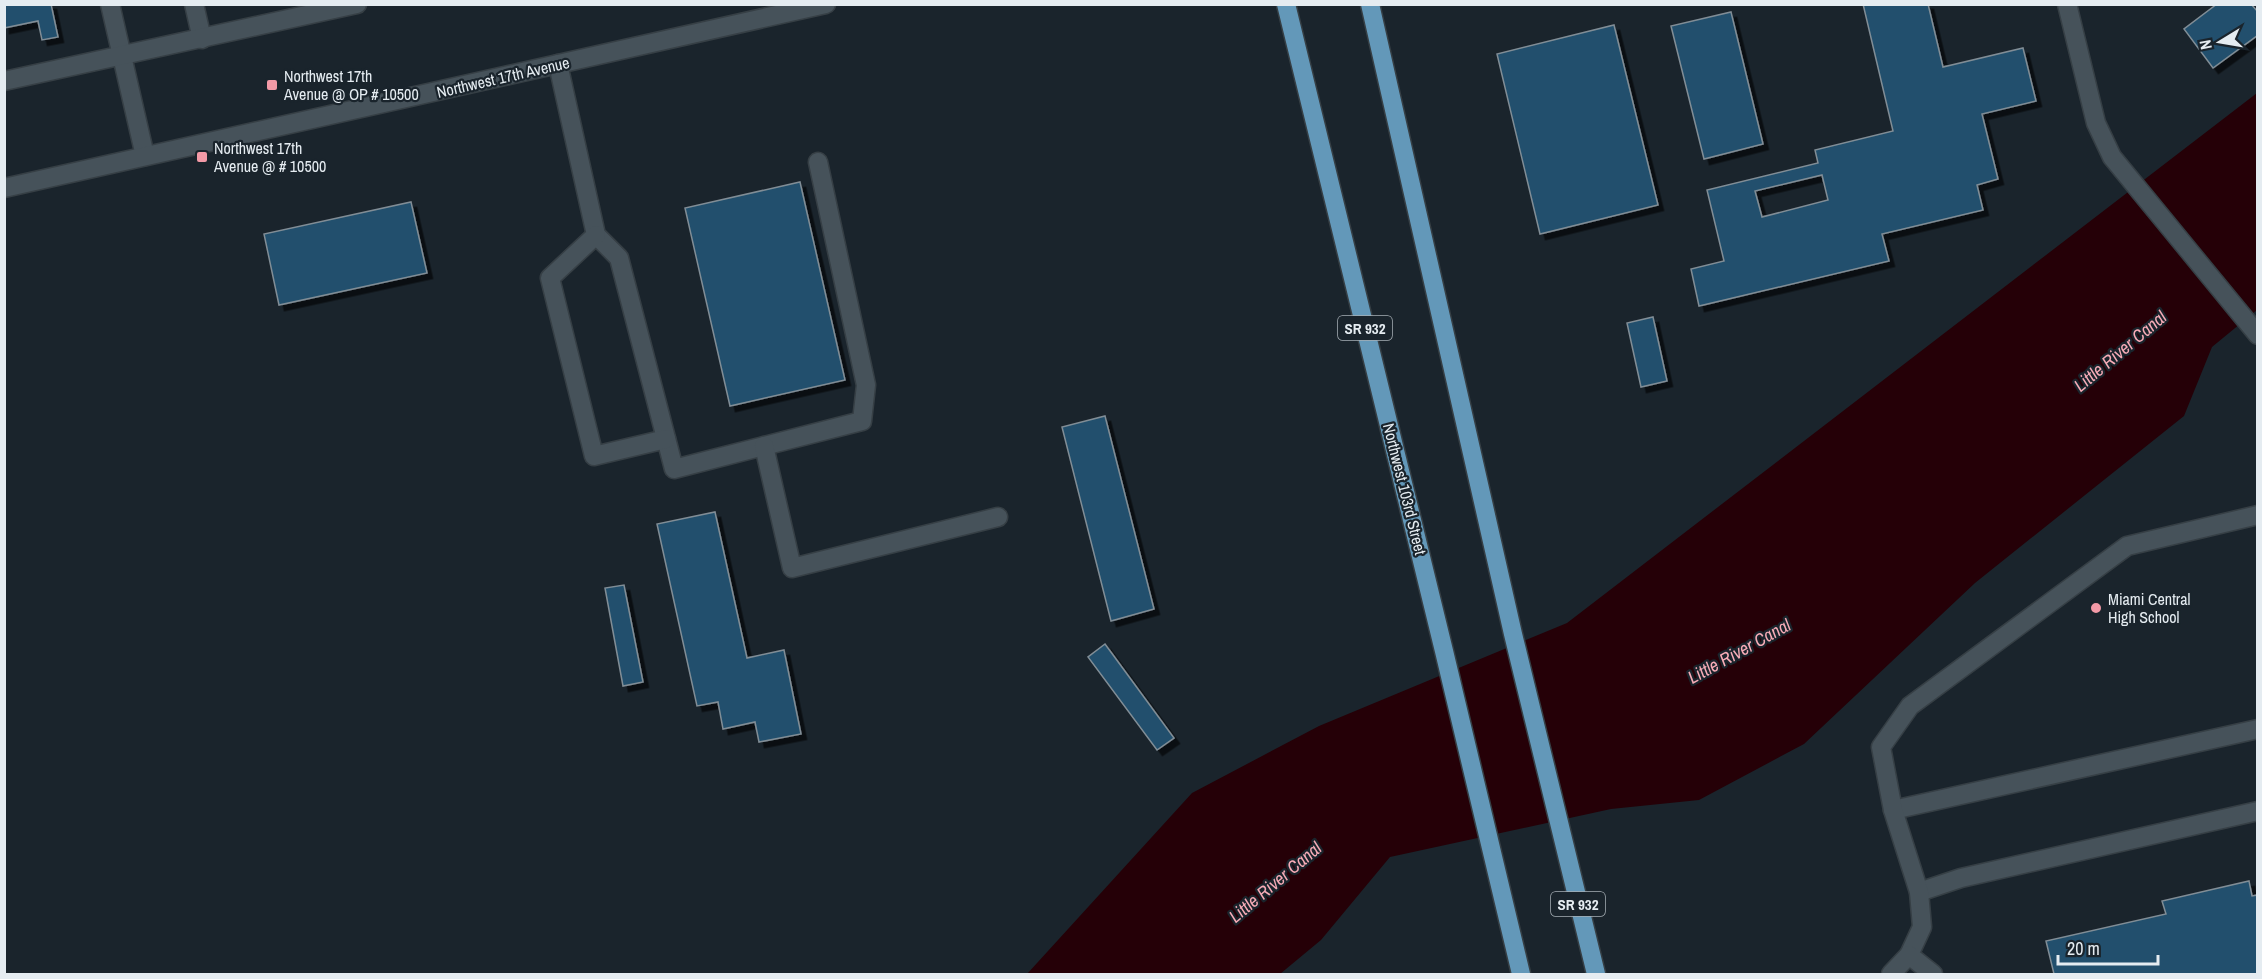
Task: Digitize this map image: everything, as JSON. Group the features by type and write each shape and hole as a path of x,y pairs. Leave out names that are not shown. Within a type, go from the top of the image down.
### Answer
{"main road":[{"path":"110,4 145,156"},
{"path":"194,4 202,39"},
{"path":"4,81 357,4"},
{"name":"Northwest 17th Avenue","path":"4,188 826,4"},
{"name":"Northwest 103rd Street","path":"1286,4 1521,975"},
{"name":"SR 932","path":"1370,4 1513,634 1596,975"},
{"path":"2067,4 2096,123 2112,157 2258,335"},
{"path":"558,64 596,235 619,258 674,469 862,421 866,385 818,162"},
{"path":"596,235 550,278 594,456 666,439"},
{"path":"764,446 792,568 998,517"},
{"path":"1891,975 1909,955 1922,927 1919,892 1893,810 1881,747 1910,706 2127,546 2258,514"},
{"path":"1893,810 2258,729"},
{"path":"1919,892 1961,878 2258,811"},
{"path":"1909,955 1933,975"}],"water":[{"name":"Little River Canal","path":"2257,93 2257,310 2212,347 2184,416 1975,583 1804,744 1699,800 1611,809 1390,857 1321,940 1280,974 1027,974 1192,793 1319,726 1567,623"}],"building":[{"path":"4,4 51,4 58,37 42,40 38,21 4,28"},
{"path":"1863,4 1928,4 1943,67 2023,48 2036,101 1982,114 1998,179 1977,185 1983,210 1882,234 1889,261 1699,306 1691,269 1724,261 1707,190 1818,163 1815,150 1893,131","holes":["1822,175 1828,200 1762,217 1755,191"]},
{"path":"2217,4 2251,4 2258,12 2258,35 2213,68 2184,29"},
{"path":"1731,12 1763,144 1704,159 1671,26"},
{"path":"1614,25 1658,205 1540,234 1497,54"},
{"path":"800,182 845,380 730,406 685,208"},
{"path":"411,202 427,273 279,305 264,234"},
{"path":"1653,317 1667,381 1641,387 1627,323"},
{"path":"1105,416 1154,609 1111,621 1062,427"},
{"path":"715,512 747,658 784,650 801,734 759,742 755,722 723,729 718,702 697,706 657,524"},
{"path":"624,585 643,682 623,686 605,588"},
{"path":"1105,644 1174,738 1157,750 1088,657"},
{"path":"2249,881 2252,896 2258,895 2258,974 2054,974 2046,941 2166,914 2162,901"}],"place":[{"name":"Northwest 17th Avenue @ OP # 10500","path":"272,85"},
{"name":"Northwest 17th Avenue @ # 10500","path":"202,157"},
{"name":"Miami Central High School","path":"2096,608"}]}
